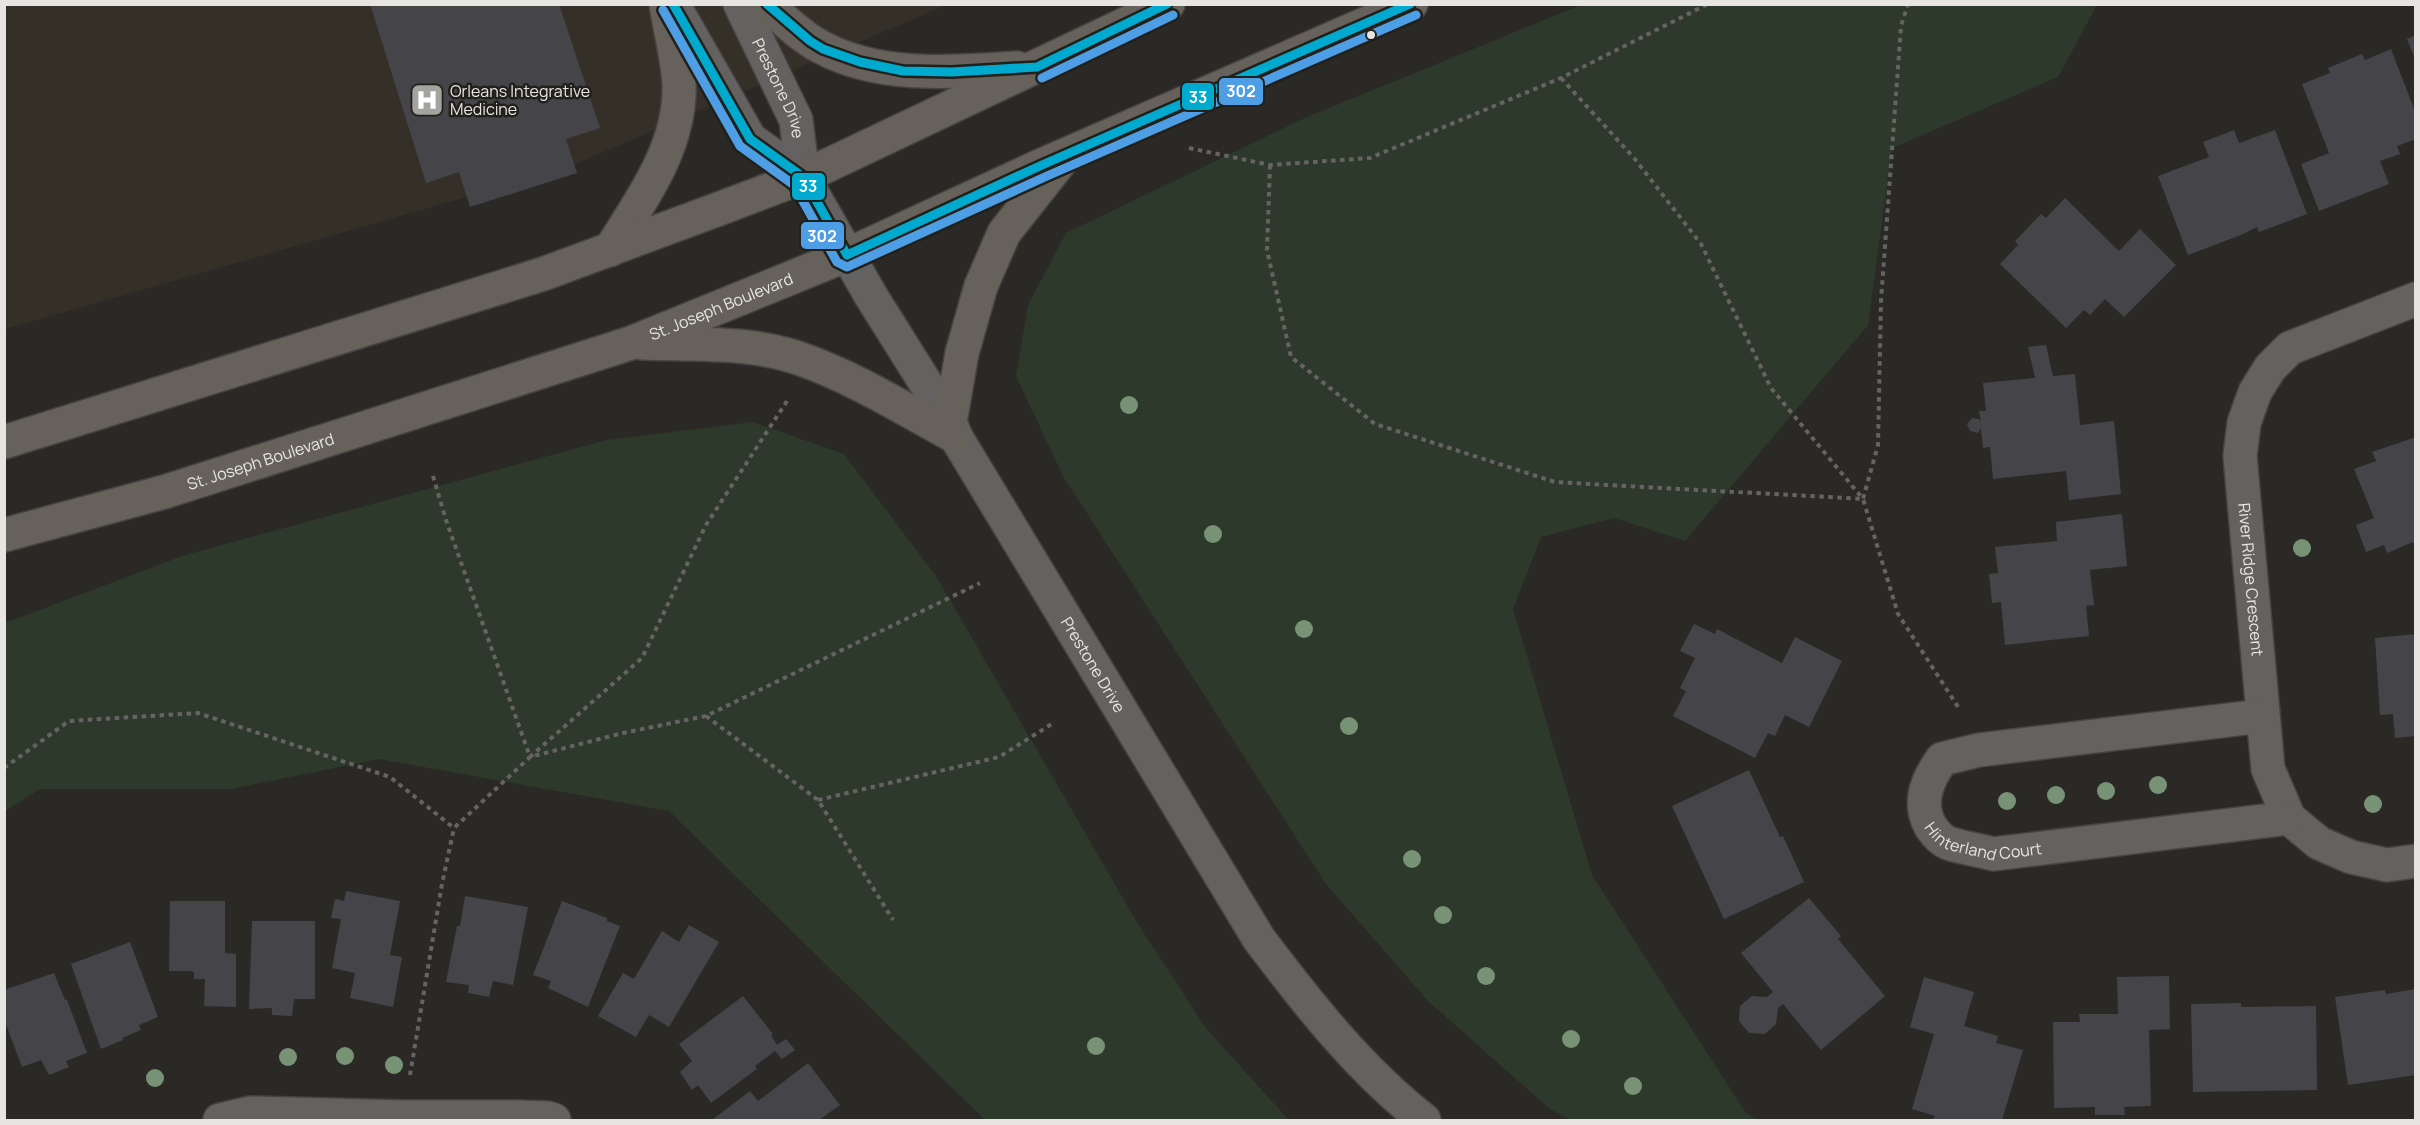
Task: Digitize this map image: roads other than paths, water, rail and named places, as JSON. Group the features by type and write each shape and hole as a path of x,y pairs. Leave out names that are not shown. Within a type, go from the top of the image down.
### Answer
{"main road":[{"path":"610,249 651,186 670,141 677,113 679,82 666,4"},
{"path":"766,4 810,41 823,49 860,62 903,71 952,72 1037,67"},
{"path":"4,442 543,274 803,177 1168,4"},
{"name":"St. Joseph Boulevard","path":"4,535 164,492 631,343 847,255 1065,155 1411,4"},
{"path":"631,343 740,346 800,358 953,430 962,353 981,286 1004,233 1065,155"}],"street":[{"name":"Prestone Drive","path":"673,4 750,139 803,177"},
{"name":"Prestone Drive","path":"740,4 796,120 803,177 847,255 1258,939 1312,1010 1350,1053 1392,1095 1424,1120"},
{"name":"River Ridge Crescent","path":"2415,299 2290,348 2270,368 2251,402 2244,423 2240,456 2268,769 2289,818 2319,843 2351,857 2387,865 2415,861"},
{"name":"Hinterland Court","path":"2262,716 1979,750 1942,759 1931,774 1924,793 1926,817 1934,832 1946,842 1993,854 2289,818"},
{"path":"220,1120 250,1113 518,1117 554,1120"}],"place":[{"name":"Orleans Integrative Medicine","path":"427,100"}]}
